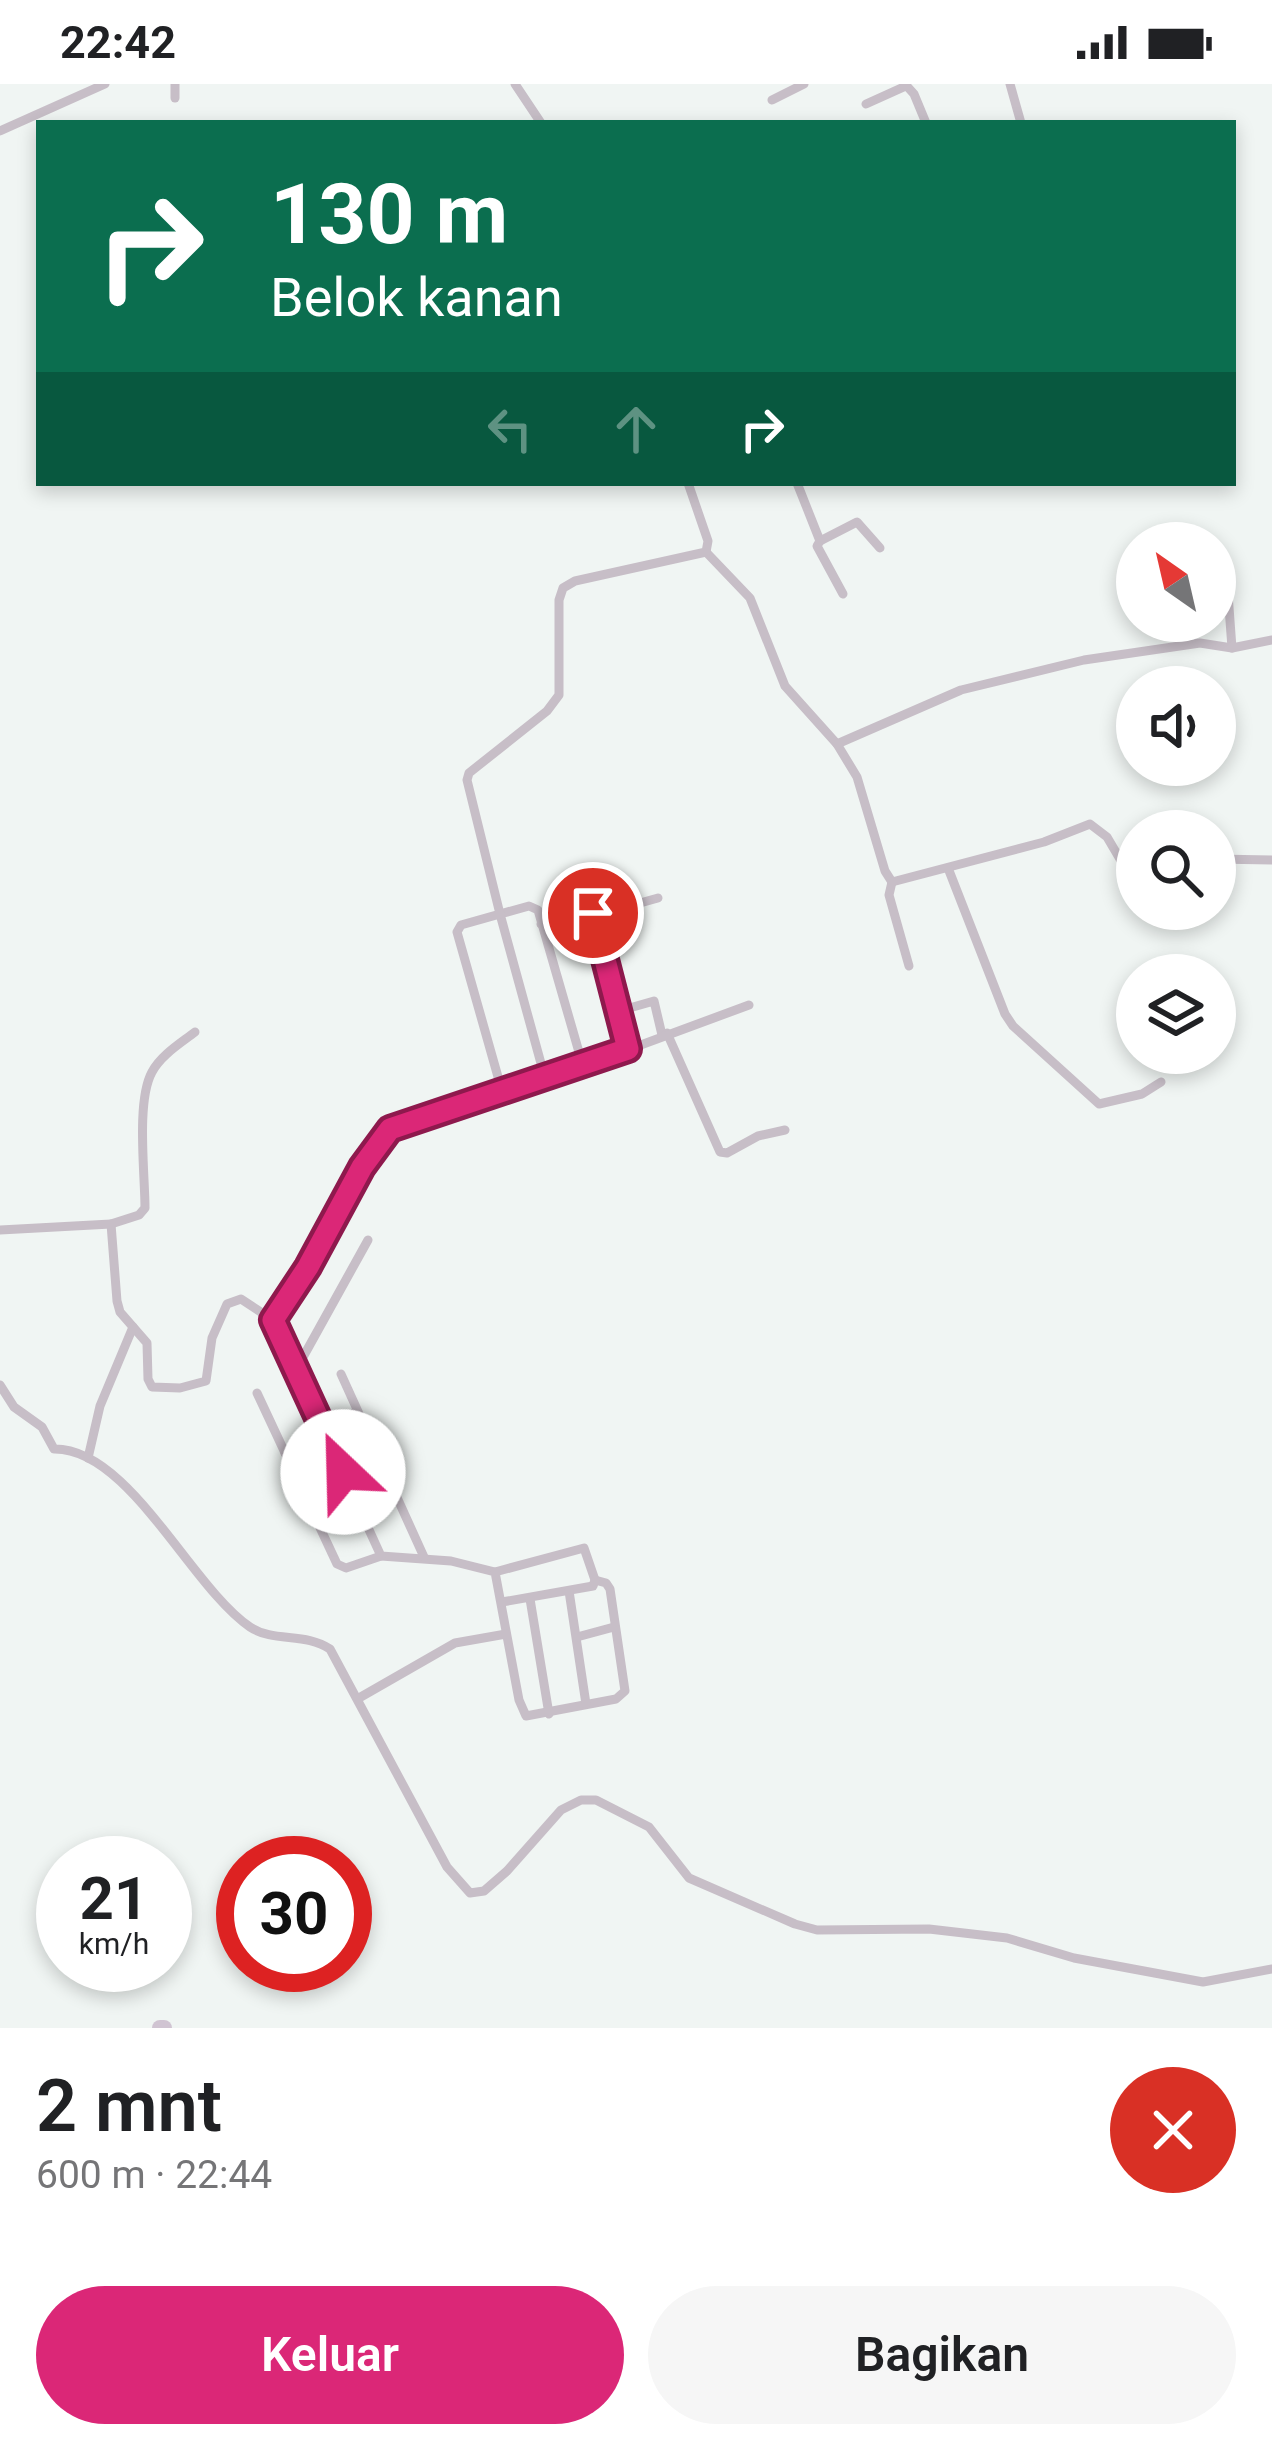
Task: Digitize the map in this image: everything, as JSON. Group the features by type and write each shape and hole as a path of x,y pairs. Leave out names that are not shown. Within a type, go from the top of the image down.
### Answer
{"street":[{"path":"0,131 105,84"},
{"path":"175,98 176,84"},
{"path":"515,84 539,120"},
{"path":"772,100 805,84"},
{"path":"1010,84 1020,120"},
{"path":"866,104 906,85 924,120"},
{"path":"689,486 708,541 706,552"},
{"path":"798,486 820,541"},
{"path":"843,594 817,546 820,541 857,522 880,548"},
{"path":"706,552 755,607 769,653 789,692 837,744 860,782 885,872 892,882 889,895 909,966"},
{"path":"545,1078 466,781 469,773 547,711 560,695 560,592 575,581 706,552"},
{"path":"837,744 982,685 1084,660 1200,643 1232,648 1272,640"},
{"path":"1232,642 1232,648"},
{"path":"892,882 1044,842 1090,824 1098,826 1116,854"},
{"path":"1236,860 1272,860"},
{"path":"949,868 1013,1026 1099,1104 1142,1094 1161,1082"},
{"path":"541,925 658,898"},
{"path":"502,1091 457,932 461,925 535,907 583,1066"},
{"path":"596,915 628,1049"},
{"path":"619,1011 654,1001 664,1034 720,1152 785,1130"},
{"path":"273,1320 308,1267 362,1167 390,1129 583,1066 748,1005"},
{"path":"0,1230 111,1224 140,1215 145,1208 142,1157 149,1075 195,1032"},
{"path":"111,1224 117,1301 120,1312 147,1343 149,1384 180,1388 206,1381 215,1327 233,1299 247,1301 273,1320 381,1556"},
{"path":"297,1368 368,1240"},
{"path":"88,1458 100,1406 133,1327"},
{"path":"341,1374 424,1557"},
{"path":"0,1385 14,1407 42,1427 54,1449 68,1448 88,1458 130,1494 246,1624 256,1631 320,1642 338,1659 447,1867 470,1893 484,1891 507,1871 561,1810 580,1800 596,1800 650,1827 689,1878 818,1930 929,1929 1007,1938 1074,1958 1202,1982 1272,1970"},
{"path":"257,1394 340,1567 381,1556 424,1557 495,1572 584,1548 596,1580 593,1586 502,1602"},
{"path":"285,1453 356,1412"},
{"path":"495,1572 526,1717 616,1699 625,1691 610,1588 596,1580"},
{"path":"569,1591 586,1704"},
{"path":"530,1598 549,1714"},
{"path":"578,1636 614,1627"},
{"path":"359,1698 455,1643 506,1634"}],"route":[{"path":"343,1472 273,1320 308,1267 362,1167 390,1129 628,1049 593,913"}]}
